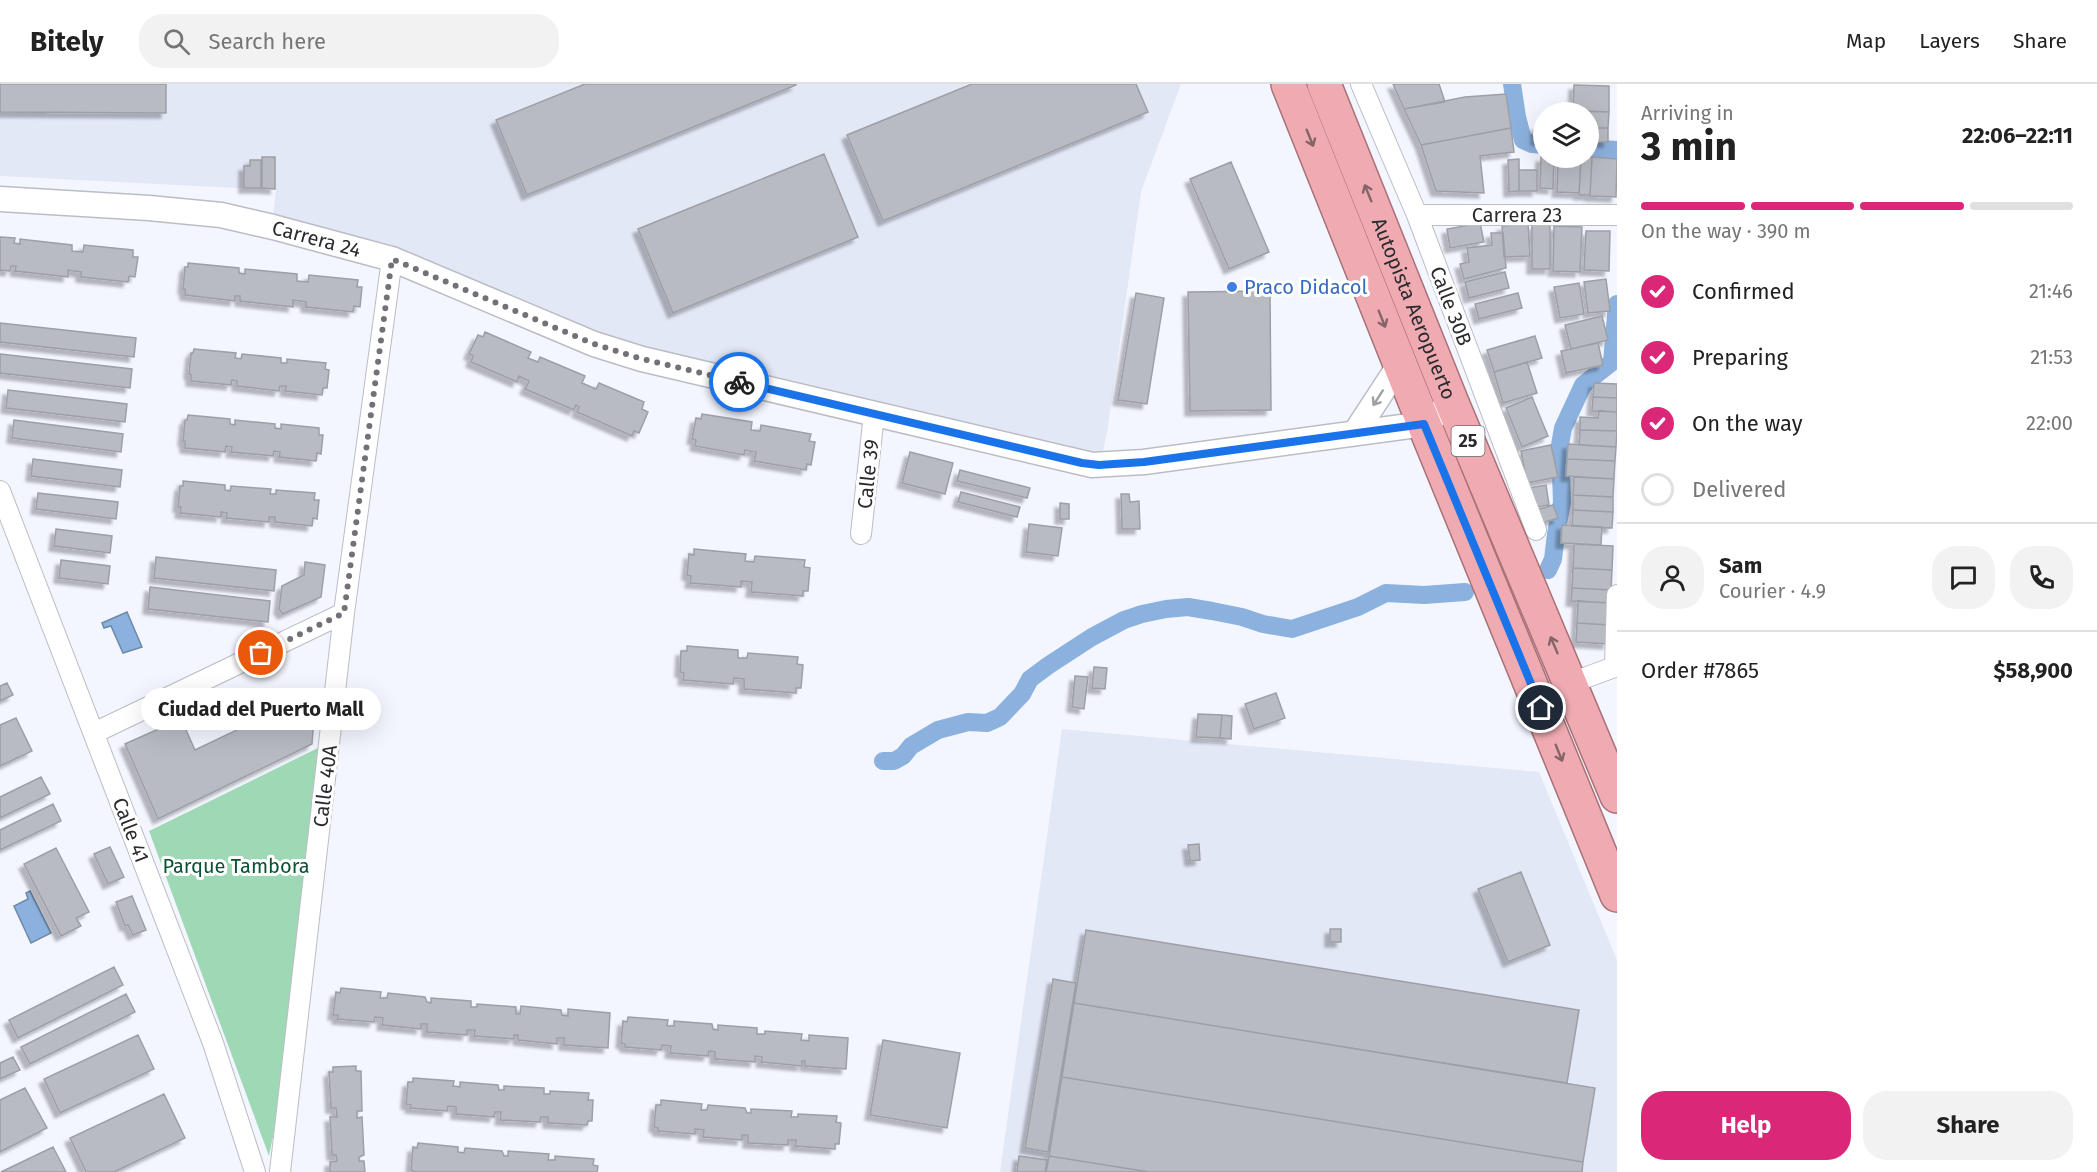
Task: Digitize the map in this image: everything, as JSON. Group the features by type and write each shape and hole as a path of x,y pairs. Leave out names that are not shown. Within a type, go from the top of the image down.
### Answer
{"highway":[{"name":"Autopista Aeropuerto","path":"1288,84 1617,895"},
{"name":"Autopista Aeropuerto","path":"1324,84 1452,403 1617,796"}],"street":[{"name":"Calle 30B","path":"1361,84 1416,214 1536,530"},
{"name":"Carrera 24","path":"0,199 149,208 220,215 392,259 594,344 642,359 1082,463 1099,465 1144,462 1424,424 1452,403"},
{"name":"Carrera 23","path":"1416,214 1612,215"},
{"name":"Calle 40A","path":"280,1172 344,613 392,259"},
{"path":"1355,433 1400,364"},
{"name":"Calle 39","path":"861,534 874,414"},
{"name":"Calle 41","path":"0,491 213,1043 255,1172"},
{"path":"1570,683 1616,666 1617,595"},
{"path":"94,733 344,613"}],"shaded area":[{"path":"0,84 1181,84 1141,192 1102,455 621,343 600,336 390,244 273,217 276,190 0,176"},
{"path":"1062,729 1539,772 1617,960 1617,1172 1000,1172"}],"green space":[{"name":"Parque Tambora","path":"318,748 284,1082 269,1156 149,831"}],"water":[{"path":"127,612 142,647 123,653 111,626 104,628 102,623"},
{"path":"30,891 51,933 31,943 14,906 28,899 26,893"}],"building":[{"path":"0,84 166,84 166,113 0,112"},
{"path":"585,84 796,85 527,195 496,120"},
{"path":"972,84 1136,84 1148,112 883,221 847,135"},
{"path":"1393,84 1439,84 1445,102 1404,109"},
{"path":"1574,85 1609,86 1609,112 1599,112 1599,102 1573,102"},
{"path":"1506,94 1511,128 1421,145 1404,109 1465,97"},
{"path":"1599,112 1609,112 1608,128 1599,128"},
{"path":"1511,128 1514,152 1480,156 1484,193 1436,191 1421,145"},
{"path":"1599,128 1608,128 1608,142 1599,142"},
{"path":"824,154 858,237 673,313 638,229"},
{"path":"262,157 275,157 275,189 262,188"},
{"path":"1599,158 1617,159 1616,197 1590,196 1591,168 1599,168"},
{"path":"1519,159 1519,191 1509,192 1508,160"},
{"path":"250,160 261,160 261,188 244,188 244,166 250,166"},
{"path":"1231,162 1269,252 1229,269 1190,179"},
{"path":"1541,168 1554,168 1553,189 1540,188"},
{"path":"1558,168 1580,168 1579,193 1557,192"},
{"path":"1580,168 1591,168 1590,195 1579,195"},
{"path":"1519,170 1537,170 1537,191 1519,191"},
{"path":"1480,223 1484,242 1450,248 1447,229"},
{"path":"1528,224 1530,256 1504,257 1502,226"},
{"path":"1532,225 1550,225 1550,269 1532,269"},
{"path":"1554,226 1582,227 1580,272 1553,271"},
{"path":"1586,231 1610,231 1609,271 1584,270"},
{"path":"1491,233 1503,233 1506,268 1464,279 1460,264 1469,262 1467,248 1492,245"},
{"path":"0,237 15,238 14,243 20,244 20,239 72,245 72,251 83,252 84,245 133,250 133,257 138,257 135,277 129,276 128,282 81,277 81,272 68,270 68,277 15,271 16,266 11,266 10,271 0,270"},
{"path":"188,263 239,268 239,273 245,274 245,269 297,274 297,281 308,282 309,275 358,280 357,287 362,287 360,307 354,306 353,312 306,307 306,302 293,300 293,307 240,301 240,296 235,296 235,301 185,295 185,289 183,289 185,267 188,267"},
{"path":"1505,272 1509,288 1469,298 1465,282"},
{"path":"1606,279 1610,311 1588,313 1584,282"},
{"path":"1579,283 1584,314 1560,318 1554,287"},
{"path":"1270,291 1271,410 1190,411 1188,292"},
{"path":"1136,293 1164,298 1147,404 1118,400"},
{"path":"1518,293 1522,308 1479,319 1475,304"},
{"path":"1602,316 1608,340 1571,349 1565,325"},
{"path":"0,323 136,338 134,357 0,342"},
{"path":"485,332 531,352 528,358 538,362 540,357 585,376 582,383 596,389 599,383 644,402 642,409 648,412 639,433 634,431 632,436 577,412 579,407 576,405 574,410 525,389 529,381 519,376 517,382 471,362 473,356 469,354 478,335 483,337"},
{"path":"1535,336 1542,358 1494,372 1487,350"},
{"path":"1598,343 1603,365 1566,373 1561,351"},
{"path":"194,349 236,353 235,358 241,359 242,354 281,358 281,363 287,363 287,359 326,363 325,369 329,370 327,388 323,388 322,395 285,391 286,386 280,386 279,391 237,386 237,381 232,380 231,385 191,381 189,374 191,353"},
{"path":"0,354 132,369 130,388 0,373"},
{"path":"1527,362 1537,393 1503,403 1494,372"},
{"path":"1594,383 1617,384 1617,398 1593,397"},
{"path":"8,390 127,404 125,422 6,408"},
{"path":"1532,397 1548,436 1522,447 1506,408"},
{"path":"1593,397 1617,398 1617,412 1592,411"},
{"path":"1599,411 1617,412 1617,431 1580,430 1580,417 1598,418"},
{"path":"702,414 752,422 751,430 760,431 761,425 811,434 809,441 815,442 811,465 807,464 806,470 754,461 756,452 745,450 744,455 695,446 696,440 692,439 696,418 701,419"},
{"path":"188,415 230,419 230,424 235,425 235,420 275,424 275,428 281,429 281,424 319,428 319,435 323,435 321,454 317,453 316,461 279,457 280,452 274,451 273,456 231,452 232,447 226,446 225,452 185,448 185,441 183,441 185,420"},
{"path":"14,420 123,434 121,452 12,438"},
{"path":"1580,430 1617,431 1616,447 1579,445"},
{"path":"1568,444 1616,447 1615,461 1567,459"},
{"path":"1551,445 1558,477 1527,483 1521,451"},
{"path":"910,452 953,463 945,494 902,483"},
{"path":"33,459 122,470 120,487 31,476"},
{"path":"1567,459 1615,461 1614,479 1566,476"},
{"path":"960,470 1030,488 1027,498 957,481"},
{"path":"1574,477 1614,479 1613,497 1573,495"},
{"path":"183,481 225,485 225,490 230,491 231,486 271,489 270,494 276,494 276,490 315,493 314,500 319,500 317,519 313,518 312,526 275,522 275,517 269,517 269,522 226,518 227,513 221,512 221,517 180,513 181,507 178,507 180,486 183,486"},
{"path":"1546,485 1549,505 1531,508 1528,488"},
{"path":"961,492 1020,507 1017,517 958,502"},
{"path":"38,493 118,502 116,519 36,509"},
{"path":"1121,494 1129,494 1130,502 1139,501 1140,529 1122,529"},
{"path":"1573,495 1613,497 1613,512 1573,510"},
{"path":"1060,503 1069,504 1069,519 1060,519"},
{"path":"1553,505 1558,518 1539,524 1534,511"},
{"path":"1573,510 1613,512 1612,528 1572,526"},
{"path":"1029,524 1062,528 1058,556 1026,552"},
{"path":"1562,525 1602,527 1601,545 1561,543"},
{"path":"56,529 112,536 110,553 54,546"},
{"path":"1574,544 1613,546 1612,570 1573,568"},
{"path":"694,549 746,554 745,561 754,562 755,556 805,560 804,567 810,568 808,591 803,591 803,596 751,592 752,582 741,581 741,587 690,583 691,576 687,575 689,554 694,555"},
{"path":"156,557 276,570 274,591 154,578"},
{"path":"61,560 110,566 108,584 59,578"},
{"path":"305,562 325,565 321,597 283,614 279,609 282,586 304,575"},
{"path":"1573,568 1612,570 1611,590 1572,588"},
{"path":"150,587 270,601 268,622 148,609"},
{"path":"1572,588 1611,590 1610,603 1571,601"},
{"path":"1578,601 1610,603 1609,625 1577,623"},
{"path":"1577,623 1609,625 1608,644 1576,642"},
{"path":"687,646 738,650 738,658 747,658 748,653 798,657 797,664 803,665 801,688 796,688 796,693 744,689 744,679 734,678 733,684 683,680 684,673 680,672 681,651 687,651"},
{"path":"1094,667 1107,668 1105,689 1092,688"},
{"path":"1075,676 1088,677 1084,709 1072,707"},
{"path":"7,683 13,695 0,701 0,686"},
{"path":"316,692 312,744 158,819 125,744 181,719 195,750"},
{"path":"1276,693 1285,718 1254,729 1245,704"},
{"path":"1198,714 1222,715 1220,738 1196,737"},
{"path":"1222,715 1232,716 1231,739 1220,738"},
{"path":"16,718 32,751 0,766 0,725"},
{"path":"41,777 50,794 0,818 0,797"},
{"path":"53,804 61,821 0,850 0,830"},
{"path":"1199,844 1200,860 1190,861 1188,845"},
{"path":"110,847 124,877 108,884 94,854"},
{"path":"56,848 89,912 76,918 81,926 61,936 24,864"},
{"path":"1521,872 1550,945 1508,962 1478,889"},
{"path":"132,896 146,930 133,935 128,925 125,926 116,902"},
{"path":"1330,929 1341,929 1341,942 1330,942"},
{"path":"1086,930 1579,1010 1567,1083 1074,1003"},
{"path":"114,967 123,985 18,1038 9,1020"},
{"path":"1053,979 1076,983 1048,1152 1025,1148"},
{"path":"341,988 381,992 380,998 387,998 388,993 425,997 427,1002 431,1003 431,998 471,1001 471,1007 477,1007 477,1004 516,1007 516,1014 520,1014 521,1006 561,1010 562,1015 568,1016 568,1009 610,1013 608,1048 564,1045 564,1038 557,1038 557,1044 518,1040 518,1035 514,1035 514,1039 474,1036 475,1030 467,1030 467,1035 427,1032 427,1024 421,1024 421,1029 382,1025 383,1018 375,1017 374,1022 337,1019 338,1015 333,1015 336,992 340,993"},
{"path":"126,994 135,1012 30,1064 21,1047"},
{"path":"1074,1003 1595,1088 1583,1162 1062,1077"},
{"path":"628,1017 668,1020 667,1026 674,1026 674,1021 712,1024 713,1029 718,1030 718,1025 757,1028 757,1034 765,1034 765,1031 802,1034 801,1040 809,1041 809,1035 848,1038 846,1069 805,1066 805,1061 802,1061 802,1066 761,1062 762,1057 755,1056 755,1062 715,1059 715,1052 709,1051 708,1056 670,1053 671,1046 662,1045 661,1050 625,1047 625,1044 621,1043 623,1021 627,1022"},
{"path":"138,1035 154,1069 60,1113 44,1079"},
{"path":"883,1040 960,1053 947,1128 870,1115"},
{"path":"13,1057 20,1070 0,1079 0,1063"},
{"path":"356,1066 356,1071 361,1071 362,1111 357,1111 357,1118 362,1117 364,1155 359,1157 359,1161 364,1161 365,1172 330,1172 330,1162 337,1161 336,1155 332,1155 330,1117 337,1117 336,1108 331,1108 329,1072 333,1072 333,1067"},
{"path":"1062,1077 1583,1162 1582,1172 1149,1172 1049,1156"},
{"path":"413,1078 454,1081 453,1086 460,1087 460,1082 498,1085 499,1090 504,1090 504,1086 544,1088 544,1094 550,1094 550,1091 589,1093 588,1100 593,1100 592,1121 588,1121 587,1125 548,1123 548,1117 541,1117 540,1122 500,1120 501,1112 495,1112 494,1117 456,1114 456,1107 448,1106 447,1111 410,1108 411,1105 406,1104 408,1082 413,1082"},
{"path":"25,1088 47,1128 0,1152 0,1100"},
{"path":"164,1094 185,1138 114,1172 86,1172 70,1138"},
{"path":"661,1100 702,1104 701,1110 707,1110 708,1105 745,1108 747,1113 751,1113 751,1109 792,1111 791,1117 798,1117 798,1114 837,1116 836,1122 841,1123 839,1144 835,1144 835,1149 795,1146 796,1140 788,1140 788,1145 748,1143 748,1135 742,1135 742,1140 703,1137 704,1130 695,1129 695,1134 658,1131 658,1128 654,1127 656,1105 661,1105"},
{"path":"418,1143 458,1147 458,1152 464,1153 465,1148 502,1151 504,1156 508,1156 508,1151 549,1154 548,1160 555,1160 555,1156 594,1159 593,1165 598,1166 597,1172 415,1172 411,1170 413,1147 417,1148"},
{"path":"53,1147 66,1172 1,1172"},
{"path":"1019,1156 1047,1160 1045,1172 1017,1172"},
{"path":"1049,1156 1149,1172 1046,1172"}],"waterway":[{"path":"1512,84 1523,140 1533,144"},
{"path":"1599,149 1617,150"},
{"path":"1548,570 1553,559 1562,502 1560,445 1563,428 1583,385 1612,362 1617,304"},
{"path":"883,761 894,761 903,756 911,746 938,730 968,722 987,723 1000,717 1022,694 1030,679 1049,665 1092,637 1124,620 1142,614 1188,607 1292,629 1358,607 1386,593 1424,595 1465,592"}],"way so far":[{"path":"261,653 344,613 392,259 594,344 642,359 739,382"}],"place":[{"name":"Praco Didacol","path":"1232,287"},
{"name":"Ciudad del Puerto Mall","path":"261,653"}],"route":[{"path":"739,382 1082,463 1099,465 1144,462 1424,424 1541,708"}]}
